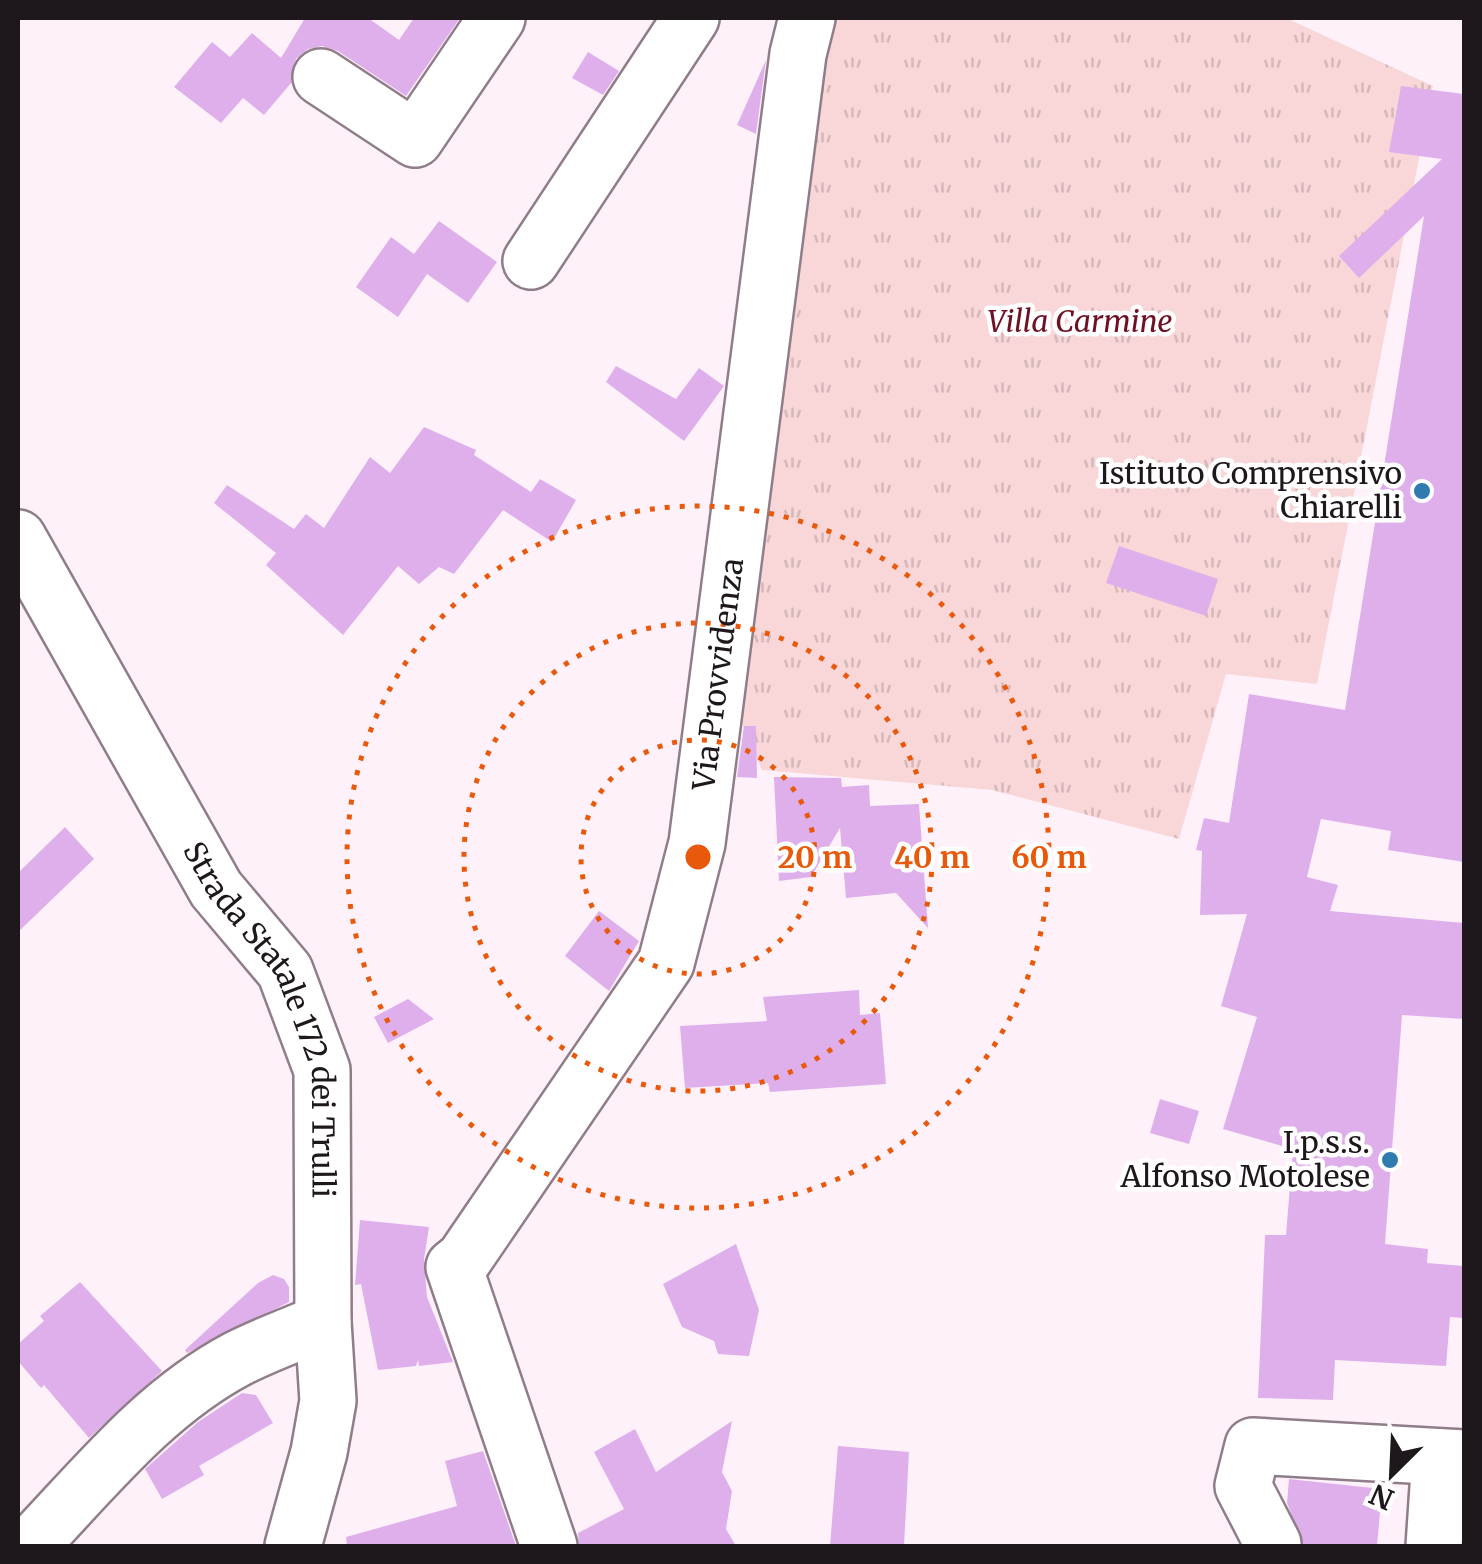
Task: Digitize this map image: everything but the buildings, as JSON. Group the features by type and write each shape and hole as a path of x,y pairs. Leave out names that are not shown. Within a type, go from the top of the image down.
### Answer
{"street":[{"path":"321,77 415,139 497,18"},
{"path":"530,261 691,18"},
{"name":"Via Provvidenza","path":"550,1546 454,1267 464,1259 666,963 696,843 798,54 807,18"},
{"name":"Strada Statale 172 dei Trulli","path":"18,538 216,889 284,971 322,1070 323,1322 328,1401 319,1452 293,1546"},
{"path":"30,1546 136,1433 175,1400 237,1359 323,1322"},
{"path":"1273,1544 1242,1486 1253,1446 1452,1457 1434,1546"}],"green space":[{"name":"Villa Carmine","path":"823,18 1286,18 1433,86 1317,684 1226,674 1179,839 992,790 762,770 733,704"}],"place":[{"name":"Istituto Comprensivo Chiarelli","path":"1422,491"},
{"name":"I.p.s.s. Alfonso Motolese","path":"1390,1160"}]}
